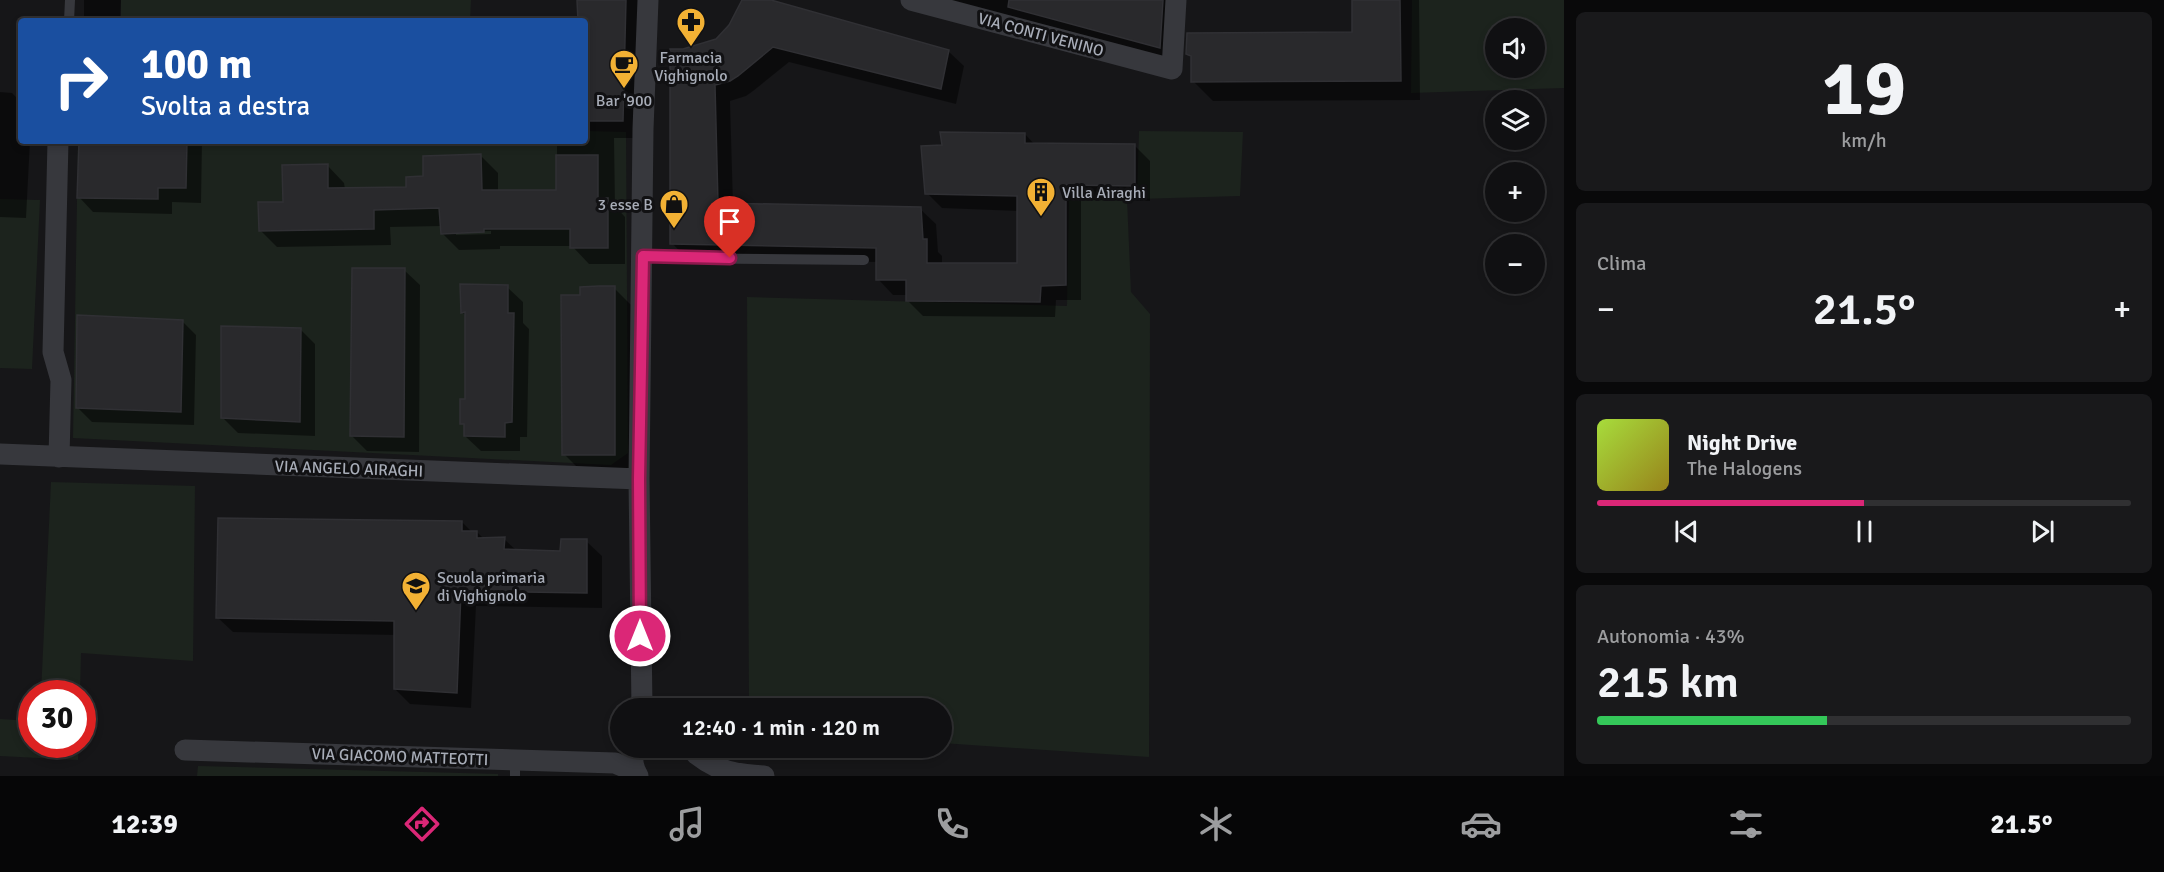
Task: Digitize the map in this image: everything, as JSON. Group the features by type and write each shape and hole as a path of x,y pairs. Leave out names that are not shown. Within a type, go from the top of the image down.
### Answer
{"street":[{"path":"642,698 639,479 643,129 648,0"},
{"name":"VIA CONTI VENINO","path":"911,0 1172,69 1176,0"},
{"path":"58,144 53,352 61,380 59,457"},
{"name":"VIA ANGELO AIRAGHI","path":"0,454 639,479"},
{"name":"VIA GIACOMO MATTEOTTI","path":"185,750 515,768 615,763 637,774"},
{"path":"615,763 622,758"},
{"path":"632,758 637,774"},
{"path":"690,776 694,771 695,758"},
{"path":"703,758 722,771 764,776"}],"lane":[{"path":"69,18 70,0"},
{"path":"643,256 864,260"}],"shaded area":[{"path":"121,0 471,0 470,18 121,18"},
{"path":"1412,0 1564,0 1564,88 1411,93"},
{"path":"588,131 626,132 628,453 611,465 73,438 78,144 588,144"},
{"path":"1139,131 1243,132 1240,196 1137,199"},
{"path":"1069,198 1127,199 1131,292 1150,314 1149,757 952,744 952,698 749,698 747,297 1067,306"},
{"path":"0,199 40,200 32,369 0,368"},
{"path":"51,482 195,486 193,661 81,653 80,680 42,680"},
{"path":"0,719 18,720 18,757 0,756"},
{"path":"39,758 78,758 78,760"},
{"path":"198,766 498,774 498,776 197,776"}],"building":[{"path":"577,0 626,0 623,121 588,121 588,18 578,18"},
{"path":"742,0 771,0 949,50 941,89 773,47 738,76 715,85 718,203 921,207 923,239 927,239 927,263 1017,263 1017,196 925,194 921,146 942,145 940,132 1025,133 1025,143 1135,144 1135,186 1066,185 1066,285 1041,286 1040,302 906,301 906,280 876,280 876,248 670,244 670,49 683,49 716,39 729,25"},
{"path":"1009,0 1163,0 1160,48 1008,7"},
{"path":"1352,0 1400,0 1401,81 1191,82 1191,56 1186,54 1187,33 1352,32"},
{"path":"79,144 187,144 186,188 158,188 158,199 77,198"},
{"path":"481,154 482,190 556,190 556,155 598,155 598,198 608,198 608,248 570,248 570,229 484,229 484,232 441,234 439,208 374,210 374,229 259,231 258,202 283,202 282,165 328,164 328,188 406,187 406,177 423,176 423,156"},
{"path":"352,268 405,268 404,437 350,436"},
{"path":"460,284 508,285 508,313 514,313 512,422 505,423 505,437 464,436 464,424 460,424 460,399 465,399 465,312 461,313"},
{"path":"615,286 615,455 562,455 561,295 580,295 580,287"},
{"path":"77,315 183,320 181,412 76,408"},
{"path":"221,326 301,328 300,422 221,418"},
{"path":"218,518 462,521 462,531 477,531 477,538 505,537 504,549 560,551 561,539 587,539 587,593 461,591 457,693 394,689 394,621 216,618"}],"place":[{"name":"Farmacia Vighignolo","path":"691,48"},
{"name":"Bar '900","path":"624,90"},
{"name":"Villa Airaghi","path":"1041,218"},
{"name":"3 esse B","path":"674,230"},
{"name":"Scuola primaria di Vighignolo","path":"416,612"}],"route":[{"path":"640,636 639,479 643,256 730,258"}]}
